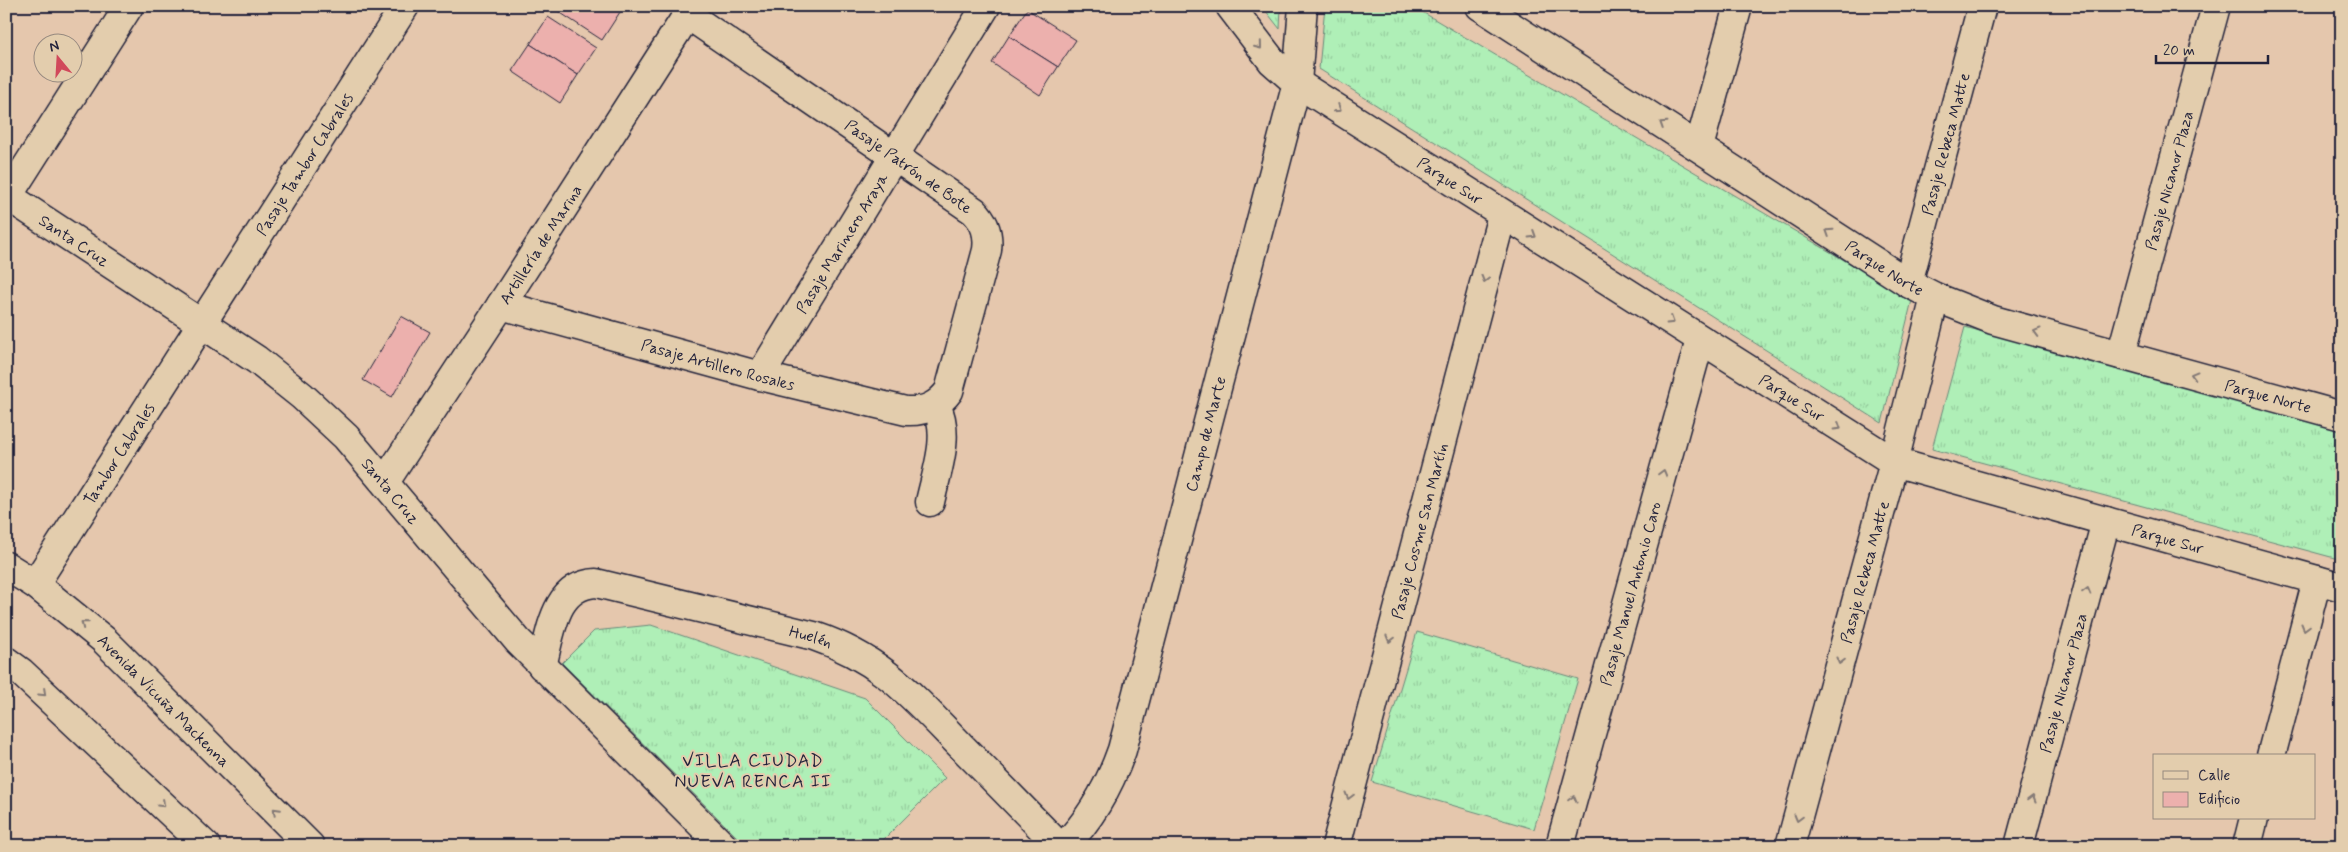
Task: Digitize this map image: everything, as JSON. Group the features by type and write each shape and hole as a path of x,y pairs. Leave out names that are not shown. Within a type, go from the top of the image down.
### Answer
{"street":[{"path":"7,196 129,6"},
{"name":"Pasaje Tambor Cabrales","path":"203,323 405,6"},
{"name":"Pasaje Marinero Araya","path":"760,376 986,6"},
{"name":"Parque Sur","path":"1230,6 1272,61 1297,83 1502,215 1894,462 2330,584"},
{"name":"Campo de Marte","path":"1064,846 1092,813 1114,772 1122,750 1297,83 1303,6"},
{"name":"Parque Norte","path":"1480,6 1510,15 1699,147 1935,298 1993,320 2121,355 2340,410"},
{"path":"1699,147 1738,6"},
{"name":"Pasaje Rebeca Matte","path":"1908,282 1982,6"},
{"name":"Pasaje Nicanor Plaza","path":"2121,355 2216,6"},
{"name":"Pasaje Patrón de Bote","path":"691,10 974,211 984,222 988,239 987,250 953,382 944,399 936,405"},
{"name":"Artillería de Marina","path":"384,482 501,305 691,10"},
{"name":"Santa Cruz","path":"7,196 203,323 257,360 302,396 346,437 518,641 723,846"},
{"name":"Pasaje Cosme San Martín","path":"1336,846 1502,215"},
{"name":"Pasaje Rebeca Matte","path":"1790,846 1894,462 1935,298"},
{"name":"Pasaje Artillero Rosales","path":"501,305 760,376 906,411 922,410 936,405"},
{"name":"Tambor Cabrales","path":"34,584 203,323"},
{"name":"Pasaje Manuel Antonio Caro","path":"1560,846 1700,340"},
{"path":"930,502 943,439 942,423 936,405"},
{"name":"Pasaje Nicanor Plaza","path":"2019,846 2106,521"},
{"name":"Avenida Vicuña Mackenna","path":"6,566 34,584 104,640 310,846"},
{"name":"Huelén","path":"542,666 559,607 566,595 577,587 586,584 606,585 814,636 840,645 864,657 902,687 1060,846"},
{"path":"2272,754 2330,584"},
{"path":"6,662 21,672 206,846"},
{"path":"2247,846 2254,820"}],"green space":[{"path":"1262,6 1281,6 1280,29"},
{"path":"1325,6 1412,6 1912,300 1882,423 1319,69"},
{"path":"1965,327 2342,429 2342,560 1932,449"},
{"path":"651,625 865,698 945,778 877,846 746,846 562,663 594,631"},
{"path":"1417,632 1578,679 1534,829 1372,782"}],"building":[{"path":"554,6 611,6 620,12 602,40 553,8"},
{"path":"611,6 623,6 620,12"},
{"path":"1027,9 1076,40 1058,67 1009,36"},
{"path":"548,17 596,48 578,75 530,44"},
{"path":"1009,36 1058,67 1040,95 992,63"},
{"path":"530,44 578,75 560,103 512,71"},
{"path":"401,316 430,332 392,397 363,380"}],"district":[{"name":"VILLA CIUDAD NUEVA RENCA II","path":"753,770"}]}
